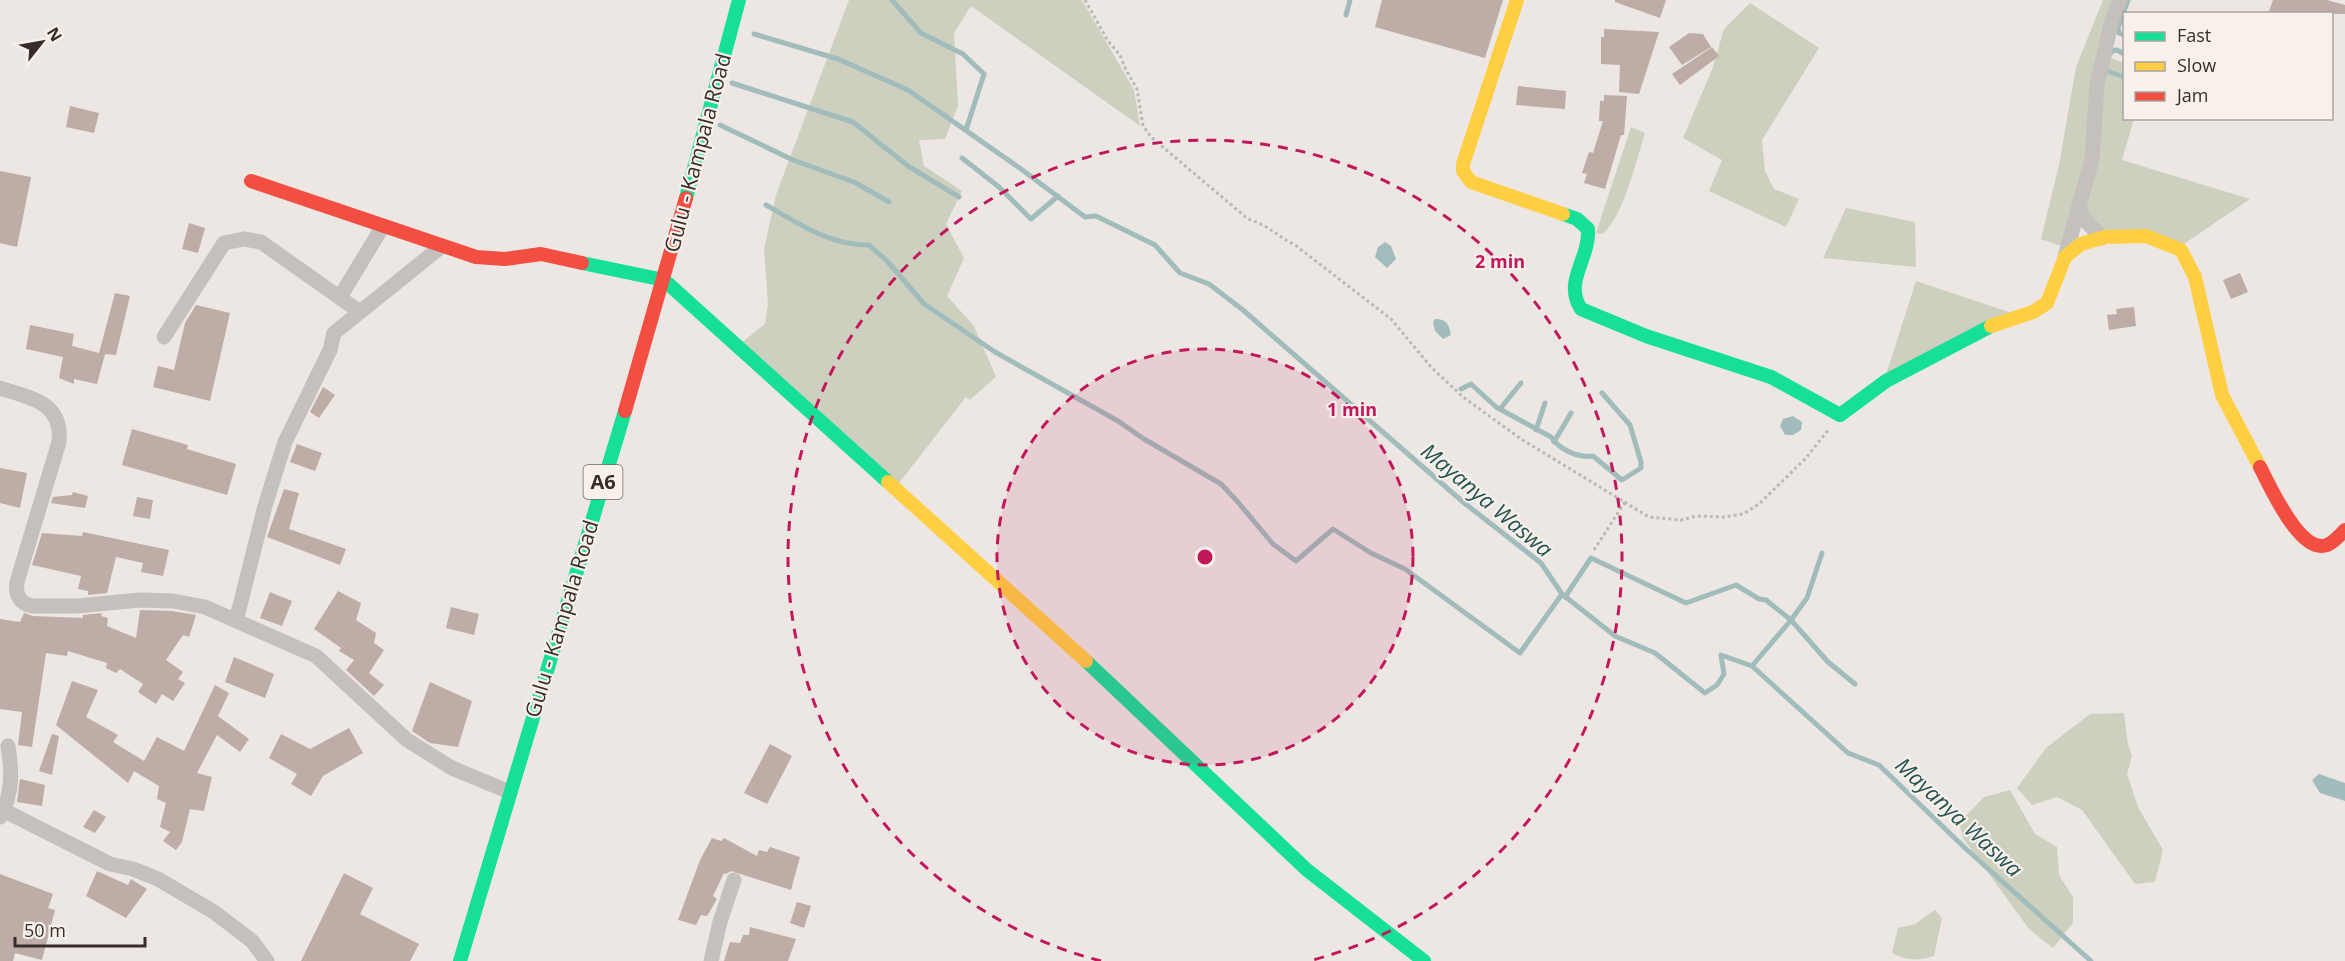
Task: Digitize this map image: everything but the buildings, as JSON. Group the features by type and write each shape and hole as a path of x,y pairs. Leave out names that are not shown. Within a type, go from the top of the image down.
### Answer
{"street":[{"name":"Gulu - Kampala Road","path":"460,961 664,280 739,0"},
{"path":"1517,0 1463,164 1466,178 1471,182 1577,219 1588,229 1590,244 1575,279 1573,293 1576,304 1581,309 1646,336 1771,377 1840,415 1886,381 1990,326 2033,312 2047,303 2065,257 2092,159 2097,85 2112,20 2120,0"},
{"path":"251,181 476,257 505,259 541,254 664,280 1071,646 1307,870 1424,961"},
{"path":"2079,205 2083,218 2102,238"},
{"path":"340,297 384,226"},
{"path":"2065,257 2081,244 2102,238 2146,236 2181,250 2195,277 2222,395 2286,516 2307,542 2319,546 2328,545 2345,530"},
{"path":"164,337 224,243 244,239 261,242 360,312"},
{"path":"236,621 264,506 285,442 330,351 334,333 442,246"},
{"path":"0,388 50,407 59,427 59,442 17,582 17,594 20,601 33,606 78,606 140,600 174,601 205,607 316,656 407,741 452,768 510,792"},
{"path":"8,746 11,788 2,814 110,864 133,869 158,879 214,912 244,935 260,950 267,961"},
{"path":"711,961 720,922 734,880"}],"path":[{"path":"1084,0 1108,41 1120,55 1137,89 1143,126 1151,137 1248,219 1263,223 1281,238 1295,245 1391,319 1431,367 1463,397 1521,439 1649,517 1681,520 1697,516 1724,518 1743,514 1759,504 1806,458 1840,415"},
{"path":"1594,550 1625,502"}],"green space":[{"path":"849,0 1082,0 1134,90 1140,126 971,6 954,33 958,106 945,139 919,140 924,166 962,191 946,224 964,258 947,296 974,326 996,377 970,400 966,397 899,483 741,343 765,324 768,304 764,249 776,195"},
{"path":"2103,0 2116,0 2086,159 2064,247 2041,239 2059,165 2076,67"},
{"path":"1750,3 1819,48 1762,140 1765,171 1774,189 1799,199 1786,227 1709,191 1722,160 1683,138 1713,67 1724,29"},
{"path":"2107,56 2123,63 2123,120 2134,120 2122,160 2250,199 2181,246 2101,234 2084,209"},
{"path":"1631,127 1645,133 1628,187 1610,225 1603,234 1596,233"},
{"path":"1846,208 1915,222 1916,267 1823,258"},
{"path":"1916,281 2009,312 1884,381"},
{"path":"2124,713 2132,756 2127,774 2138,807 2163,850 2155,882 2135,884 2082,810 2057,797 2032,805 2017,788 2046,748 2090,714"},
{"path":"2010,790 2035,834 2057,847 2059,875 2073,897 2073,923 2053,948 2029,929 1963,838 1959,823 1984,797"},
{"path":"1935,910 1942,918 1934,956 1913,959 1892,953 1898,928 1915,924"}],"water":[{"path":"1385,242 1391,246 1396,259 1387,268 1375,257 1378,247"},
{"path":"1435,319 1447,323 1451,335 1443,339 1435,331 1433,322"},
{"path":"1793,416 1802,422 1801,430 1793,435 1785,435 1780,426 1783,419"},
{"path":"2319,774 2345,783 2345,801 2320,793 2312,780"}],"waterway":[{"name":"Mayanya Waswa","path":"892,0 921,33 963,54 984,74 966,130"},
{"path":"1346,15 1350,0"},
{"path":"2124,12 2128,0"},
{"path":"2123,14 2118,28 2119,33 2123,35"},
{"name":"Mayanya Waswa","path":"754,34 838,59 908,90 1085,217 1096,216 1155,245 1180,273 1209,284 1243,310 1463,502 1541,563 1562,594 1615,636 1655,653 1705,693 1717,685 1724,674 1721,655 1752,666 1848,753 1879,765 1966,849 2091,961"},
{"path":"2109,56 2112,51 2117,50 2123,53"},
{"path":"2106,68 2107,71 2123,77"},
{"path":"732,83 853,122 908,166 959,197"},
{"path":"720,125 793,160 854,182 889,202"},
{"path":"962,158 999,187 1031,219 1058,196"},
{"path":"766,205 828,238 869,245 888,262 924,304 995,352 1118,421 1221,484 1273,544 1296,561 1333,529 1371,553 1405,569 1520,653 1562,594"},
{"path":"1500,409 1521,383"},
{"path":"1461,389 1471,384 1496,407 1551,437 1559,446 1570,452 1581,456 1593,456 1622,480 1641,468 1641,462 1630,425 1602,393"},
{"path":"1536,430 1545,403"},
{"path":"1554,442 1571,413"},
{"path":"1752,666 1807,598 1822,553"},
{"path":"1565,597 1591,558 1686,603 1736,585 1759,599 1766,600 1791,620 1828,662 1855,684"}],"traffic: fast":[{"path":"686,198 739,0"},
{"path":"1563,214 1577,219 1588,229 1588,240 1575,289 1576,299 1581,309 1646,336 1771,377 1840,415 1886,381 1991,326"},
{"path":"582,263 664,280 888,482"},
{"path":"460,961 625,411"},
{"path":"1086,661 1307,870 1424,961"}],"traffic: slow":[{"path":"1517,0 1463,164 1463,171 1471,182 1563,214"},
{"path":"1991,326 2033,312 2047,303 2065,257 2081,244 2105,237 2146,236 2181,250 2195,277 2222,395 2260,467"},
{"path":"888,482 1086,661"}],"traffic: jam":[{"path":"251,181 476,257 505,259 541,254 582,263"},
{"path":"625,411 686,198"},
{"path":"2260,467 2287,517 2307,540 2317,545 2327,545 2345,530"}]}
